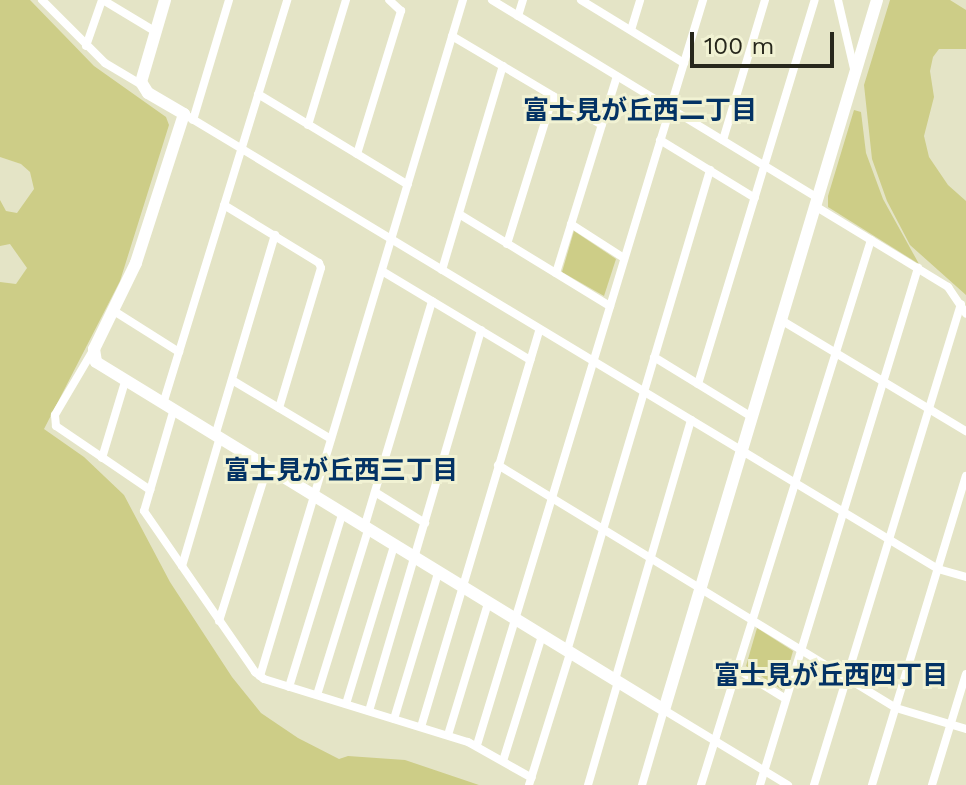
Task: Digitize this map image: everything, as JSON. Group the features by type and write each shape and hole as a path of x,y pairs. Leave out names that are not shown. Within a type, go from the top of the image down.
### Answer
{"street":[{"path":"43,0 86,46 116,72 142,85 148,93 938,569 966,577"},
{"path":"86,46 102,0 156,32"},
{"path":"142,85 165,0"},
{"path":"150,490 56,426 54,420 114,311 142,246 229,0"},
{"path":"287,0 179,352 144,511 260,676 477,745 530,781 710,170"},
{"path":"308,125 346,0"},
{"path":"357,154 401,11 389,0"},
{"path":"260,676 463,0"},
{"path":"492,0 765,166 871,240 952,290 966,314"},
{"path":"518,16 523,0"},
{"path":"582,0 684,63"},
{"path":"631,30 640,0"},
{"path":"477,745 703,0"},
{"path":"723,140 765,0"},
{"path":"698,384 815,0"},
{"path":"838,0 855,74"},
{"path":"642,785 877,0"},
{"path":"452,36 602,125"},
{"path":"442,270 503,66"},
{"path":"556,273 617,76"},
{"path":"258,94 408,185"},
{"path":"507,244 553,96"},
{"path":"660,140 755,198"},
{"path":"224,205 319,263 321,268 279,408"},
{"path":"459,214 610,306"},
{"path":"571,224 624,258"},
{"path":"182,566 275,235"},
{"path":"701,785 871,240"},
{"path":"760,785 918,268"},
{"path":"382,271 530,360"},
{"path":"317,695 432,301"},
{"path":"814,785 961,304"},
{"path":"114,311 179,352"},
{"path":"781,320 966,431"},
{"path":"421,727 540,329"},
{"path":"369,711 481,330"},
{"path":"95,346 93,355 98,364 125,382 788,785"},
{"path":"654,357 752,417"},
{"path":"232,380 331,439"},
{"path":"102,458 125,382"},
{"path":"588,785 691,420"},
{"path":"498,465 896,708 966,729"},
{"path":"219,621 267,469"},
{"path":"872,785 966,476"},
{"path":"375,492 425,523"},
{"path":"289,687 342,515"},
{"path":"346,704 394,546"},
{"path":"394,719 438,573"},
{"path":"448,735 488,603"},
{"path":"503,761 542,636"},
{"path":"737,669 786,699"},
{"path":"932,785 966,674"}],"shaded area":[{"path":"0,0 30,0 94,66 166,117 169,125 120,281 44,429 84,457 124,495 170,582 232,677 261,713 298,738 339,759 348,756 405,760 479,785 0,785 0,282 16,284 27,268 10,244 0,246 0,200 6,211 17,213 34,189 30,172 21,164 0,157"},
{"path":"890,0 950,0 966,10 966,49 939,49 933,57 930,71 934,97 924,136 929,157 948,185 966,201 966,295 910,245 887,201 872,159 864,85"},
{"path":"854,110 861,112 866,153 883,199 919,264 828,207 828,196"},
{"path":"574,231 616,259 604,296 562,272"},
{"path":"757,628 793,651 782,690 746,666"}],"district":[{"name":"富士見が丘西二丁目","path":"640,111"},
{"name":"富士見が丘西三丁目","path":"341,471"},
{"name":"富士見が丘西四丁目","path":"831,676"}]}
